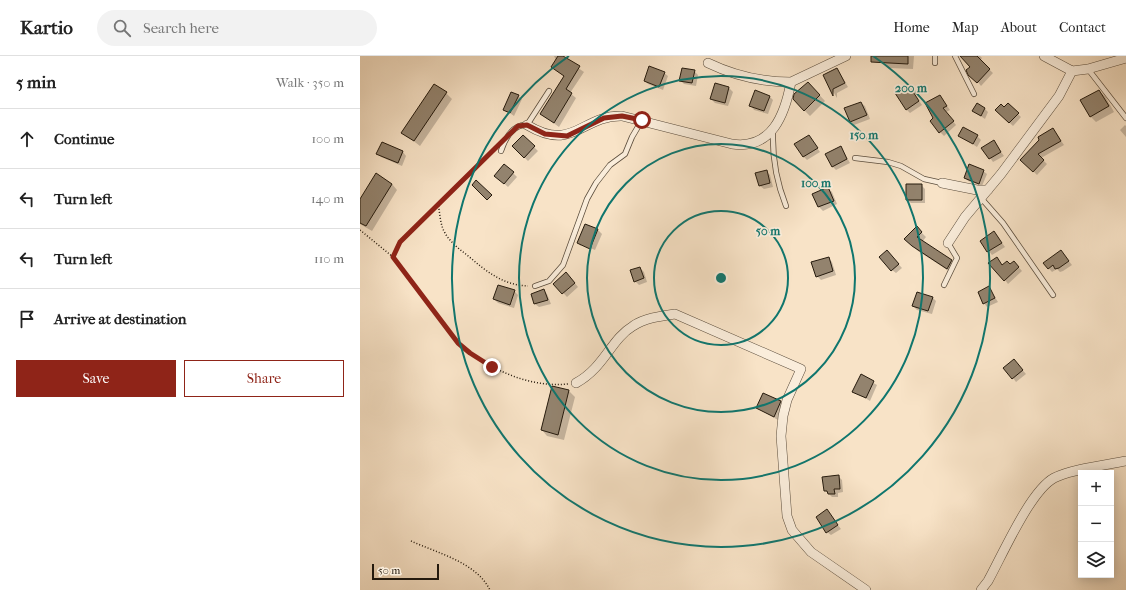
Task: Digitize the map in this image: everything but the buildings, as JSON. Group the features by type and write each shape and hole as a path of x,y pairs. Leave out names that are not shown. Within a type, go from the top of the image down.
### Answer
{"street":[{"path":"708,63 734,75 748,78 791,82 846,56"},
{"path":"1044,56 1072,71 1088,69 1126,58"},
{"path":"948,243 1059,96 1072,71"},
{"path":"527,125 545,134 567,136 604,118 622,116 642,120 675,131 740,145 759,140 772,130 785,110 791,82"},
{"path":"942,183 976,190 988,190"},
{"path":"576,383 595,370 623,335 633,326 661,316 675,314 802,369 787,400 783,416 781,436 787,516 792,530 811,552 866,590"},
{"path":"981,590 988,581 1028,507 1045,485 1061,474 1126,461"}],"lane":[{"path":"935,56 935,63"},
{"path":"955,56 974,94"},
{"path":"1088,69 1126,118"},
{"path":"501,151 507,138 518,126 527,125 549,91"},
{"path":"535,286 549,281 563,265 587,199 596,183 610,166 625,154 642,120"},
{"path":"772,130 772,150 776,174 786,206"},
{"path":"855,158 888,162 901,166 924,179 942,183"},
{"path":"981,198 1016,241 1053,294"},
{"path":"944,285 958,258 948,243"}],"path":[{"path":"393,257 400,242 406,235 497,146"},
{"path":"438,204 441,222 445,233 484,270 504,282 518,286 535,286"},
{"path":"360,230 393,257 458,343 470,353 492,367 514,377 554,385 576,383"},
{"path":"411,541 472,570 481,577 490,590"}],"route":[{"path":"492,367 470,353 458,343 393,257 400,242 518,126 527,125 545,134 567,136 586,127 594,121 613,116 622,116 642,120"}]}
